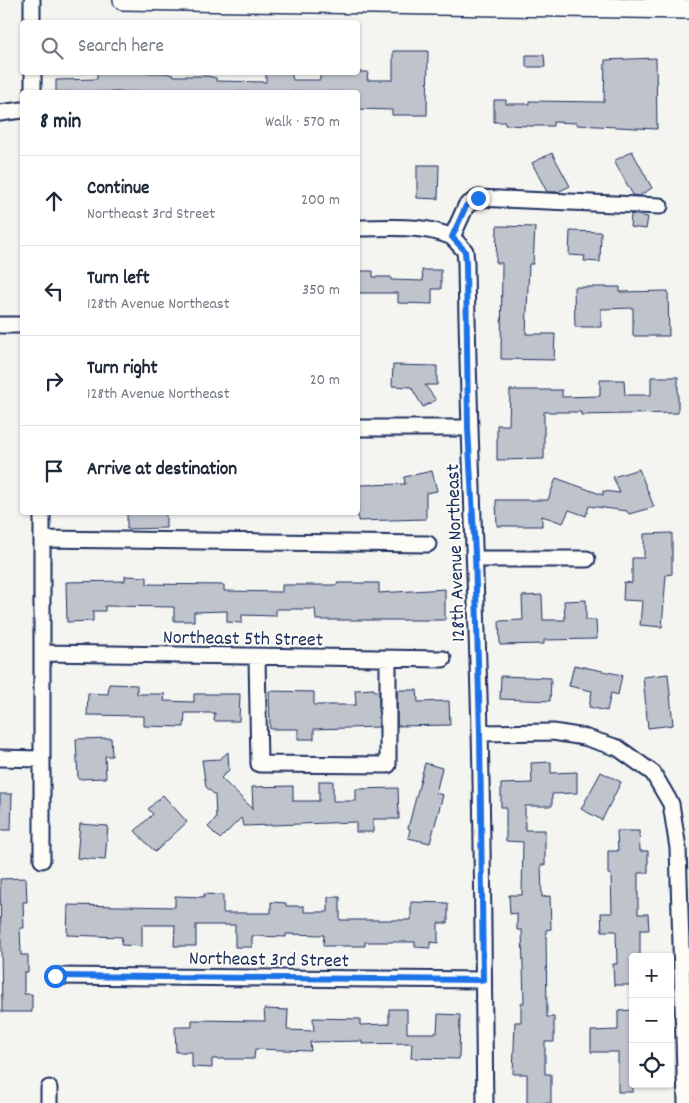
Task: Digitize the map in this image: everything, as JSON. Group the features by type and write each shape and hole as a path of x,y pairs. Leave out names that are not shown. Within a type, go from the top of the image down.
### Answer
{"main road":[{"path":"123,0 462,3 689,9"}],"street":[{"path":"32,0 32,20"},
{"path":"33,75 34,90"},
{"path":"0,113 20,110"},
{"path":"360,228 426,229 440,231 452,237 466,206 478,198 660,206"},
{"name":"128th Avenue Northeast","path":"452,237 465,251 466,263 468,428 475,558 480,733 486,1103"},
{"path":"0,325 20,325"},
{"path":"360,428 468,428"},
{"path":"42,515 42,860"},
{"path":"42,539 428,544"},
{"path":"475,558 587,560"},
{"name":"Northeast 5th Street","path":"42,653 443,659"},
{"path":"258,657 259,764 388,765 388,659"},
{"path":"480,733 553,732 584,737 618,748 653,773 671,804 678,848 686,1103"},
{"path":"0,758 41,758"},
{"name":"Northeast 3rd Street","path":"55,976 483,980"}],"building":[{"path":"393,51 428,51 427,115 392,115 392,110 360,109 360,90 56,90 56,80 97,79 97,75 208,76 216,78 216,81 266,82 266,75 292,75 293,80 320,80 320,75 360,75 360,72 368,72 367,80 393,80"},
{"path":"526,55 544,55 545,67 526,67"},
{"path":"656,58 657,129 577,125 577,123 553,122 553,126 530,126 505,125 505,122 494,122 494,100 506,100 506,104 529,104 529,101 604,102 605,60"},
{"path":"632,151 652,188 639,196 633,195 614,161"},
{"path":"552,153 570,186 558,192 547,192 532,163"},
{"path":"417,165 439,165 438,199 417,198"},
{"path":"631,214 648,217 646,229 630,227"},
{"path":"497,226 535,227 533,264 529,264 526,334 555,334 554,360 501,359 502,263 496,263"},
{"path":"570,231 601,232 600,262 584,261 585,256 569,255"},
{"path":"422,270 441,270 441,289 432,289 432,304 398,303 398,293 360,293 360,271 373,271 373,277 391,277 391,280 423,281"},
{"path":"574,287 620,287 620,292 668,291 669,336 633,336 633,308 601,309 601,327 575,327"},
{"path":"393,365 437,366 437,385 425,385 436,400 423,407 411,387 392,386"},
{"path":"651,377 678,377 678,413 581,415 581,412 544,412 544,459 497,460 497,425 509,425 510,390 562,390 562,397 600,396 600,380 624,380 625,395 651,395"},
{"path":"639,469 654,507 629,514 627,511 589,506 586,516 569,510 563,523 542,516 542,526 497,526 496,500 548,500 556,478 603,495 603,491 620,493 613,477"},
{"path":"432,471 437,491 426,493 426,519 358,521 358,515 360,515 360,485 405,484 404,477"},
{"path":"127,515 166,515 166,528 127,529"},
{"path":"672,533 672,574 666,575 662,627 640,625 642,601 623,600 624,582 632,583 632,558 644,558 644,534"},
{"path":"125,576 147,577 147,584 224,585 224,591 282,592 282,585 337,585 337,583 379,583 379,593 445,589 445,620 316,620 315,609 276,609 276,616 242,615 242,623 227,622 227,611 194,612 194,621 174,621 174,607 105,606 105,611 93,611 93,621 67,622 66,582 125,581"},
{"path":"542,595 543,620 565,620 564,601 586,600 586,620 596,620 597,639 544,640 544,644 500,645 499,621 523,620 522,596"},
{"path":"574,665 622,675 618,695 611,693 607,711 589,707 592,691 569,686"},
{"path":"668,674 673,725 648,728 643,677"},
{"path":"501,676 551,678 550,701 500,699"},
{"path":"109,684 137,685 137,694 165,694 164,701 194,702 194,694 240,694 239,721 214,721 215,713 185,713 184,727 144,726 144,716 87,715 88,693 108,694"},
{"path":"374,689 374,691 379,691 379,727 314,729 314,739 298,739 298,729 270,729 269,691 314,692 314,705 356,705 355,690"},
{"path":"397,690 417,690 418,702 449,701 450,725 397,726"},
{"path":"111,738 112,756 105,756 106,778 78,779 76,739"},
{"path":"228,752 229,770 221,778 253,809 252,787 293,786 293,801 319,801 319,781 333,781 333,801 356,801 356,789 398,788 399,819 373,819 373,832 356,832 356,822 244,826 241,818 220,839 208,827 216,819 215,795 206,787 202,760 220,759"},
{"path":"551,762 551,773 577,772 577,793 552,794 552,806 525,806 525,830 545,830 545,865 541,865 542,897 550,896 551,929 546,930 547,1017 554,1017 554,1042 545,1042 545,1074 551,1074 551,1103 527,1103 527,1074 513,1074 515,1022 521,1022 521,1003 524,1003 522,930 517,930 517,913 510,914 509,895 522,895 523,842 506,841 506,807 501,807 501,784 532,783 531,763"},
{"path":"425,763 442,768 436,793 443,795 430,843 408,838 410,829 408,828"},
{"path":"601,772 621,782 602,820 581,809"},
{"path":"0,794 12,794 11,830 0,830"},
{"path":"163,795 187,822 155,852 135,831 153,814 148,809"},
{"path":"80,824 108,826 105,860 77,858"},
{"path":"617,831 639,831 640,851 648,851 648,873 638,873 638,914 648,914 649,930 640,930 640,953 629,953 629,985 614,985 613,964 617,964 616,931 602,931 601,913 612,913 611,874 608,874 608,851 618,851"},
{"path":"26,878 27,902 23,902 24,928 20,928 21,955 28,955 28,972 24,972 24,994 32,994 32,1012 2,1012 0,879"},
{"path":"204,894 223,895 223,913 271,913 271,902 286,903 286,906 304,906 304,912 328,912 328,897 340,897 340,920 411,920 411,902 448,903 448,923 438,923 438,943 430,942 430,948 415,947 415,942 365,942 365,946 323,946 324,935 286,934 286,937 252,936 252,947 235,947 235,925 196,925 196,946 174,946 175,925 142,925 142,946 121,945 122,937 67,935 68,905 175,907 175,896 204,897"},
{"path":"264,1009 288,1010 287,1030 314,1031 313,1018 360,1019 360,1025 389,1024 389,1009 407,1009 407,1033 437,1033 438,1014 460,1015 459,1059 411,1058 412,1043 362,1044 362,1041 310,1042 311,1051 255,1049 254,1059 212,1059 212,1068 192,1067 192,1052 176,1052 175,1027 192,1027 192,1020 265,1021"},
{"path":"629,1010 629,1088 633,1088 633,1092 618,1092 618,1052 591,1052 591,1031 618,1030 618,1011"}],"route":[{"path":"55,976 483,980 480,733 475,553 468,428 466,263 465,251 460,243 452,237 466,206 478,198"}]}
